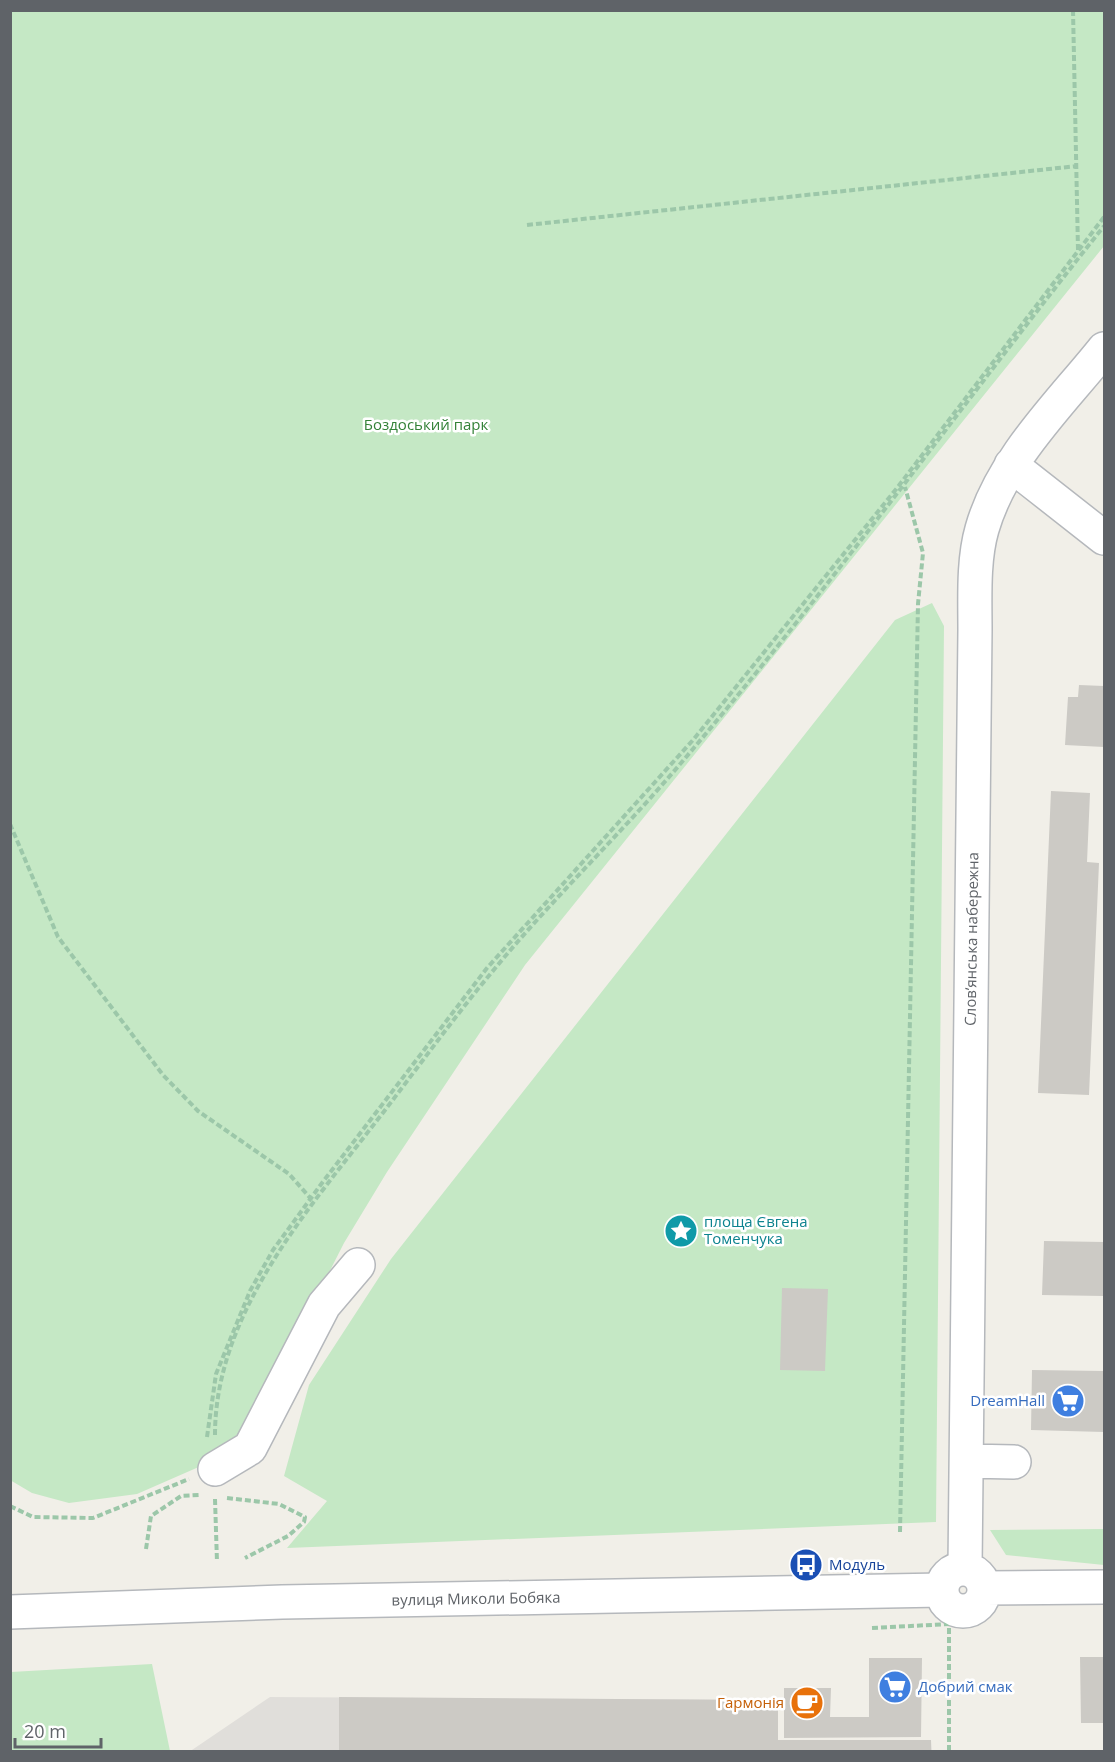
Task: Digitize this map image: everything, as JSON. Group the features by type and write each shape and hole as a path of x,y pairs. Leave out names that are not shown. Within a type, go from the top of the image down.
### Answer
{"street":[{"name":"Словʼянська набережна","path":"964,1582 976,582 981,531 997,489 1011,465 1104,349"},
{"path":"1011,465 1104,538"},
{"path":"210,1471 250,1448 324,1305 358,1265"},
{"path":"967,1461 1014,1462"},
{"name":"вулиця Миколи Бобяка","path":"10,1612 209,1605 821,1593 964,1582 1104,1587"}],"path":[{"path":"1073,10 1079,258"},
{"path":"527,225 1077,166"},
{"path":"210,1471 207,1422 216,1374 250,1291 267,1260 487,968 693,740 897,488 1104,217"},
{"path":"210,1471 215,1408 227,1358 254,1296 278,1252 312,1200 492,971 680,764 905,487 1104,226"},
{"path":"900,1532 918,604 923,552 905,487"},
{"path":"10,824 58,937 163,1075 198,1111 289,1174 312,1200"},
{"path":"10,1506 33,1517 93,1518 210,1471"},
{"path":"147,1549 151,1516 181,1496 215,1495 233,1500 279,1504 305,1516 304,1522 288,1536 245,1558"},
{"path":"216,1509 217,1562"},
{"path":"872,1628 949,1624 949,1752"}],"shaded area":[{"path":"270,1697 778,1700 778,1740 931,1740 932,1751 189,1752"}],"green space":[{"name":"Боздоський парк","path":"10,11 1104,11 1104,246 525,965 387,1172 344,1243 254,1420 201,1466 137,1494 69,1503 32,1493 10,1480"},
{"path":"932,603 944,626 936,1522 287,1548 327,1501 284,1476 309,1385 391,1259 895,620"},
{"path":"1104,1529 1104,1565 1006,1555 990,1530"},
{"path":"152,1664 170,1751 11,1751 11,1672"}],"building":[{"path":"1079,685 1104,686 1104,747 1065,745 1068,697 1078,697"},
{"path":"1051,791 1090,793 1087,862 1099,863 1089,1095 1038,1093"},
{"path":"1044,1241 1104,1242 1104,1296 1042,1295"},
{"path":"782,1288 828,1289 825,1371 780,1370"},
{"name":"DreamHall","path":"1032,1370 1104,1371 1104,1432 1031,1430"},
{"path":"1080,1657 1104,1657 1104,1723 1081,1723"},
{"path":"869,1658 922,1658 921,1737 784,1738 784,1688 831,1688 830,1717 869,1717"},
{"path":"339,1697 778,1700 778,1740 931,1740 931,1752 339,1752"}],"place":[{"name":"площа Євгена Томенчука","path":"681,1231"},
{"name":"DreamHall","path":"1068,1401"},
{"name":"Модуль","path":"806,1565"},
{"name":"Добрий смак","path":"895,1687"},
{"name":"Гармонія","path":"807,1703"}]}
